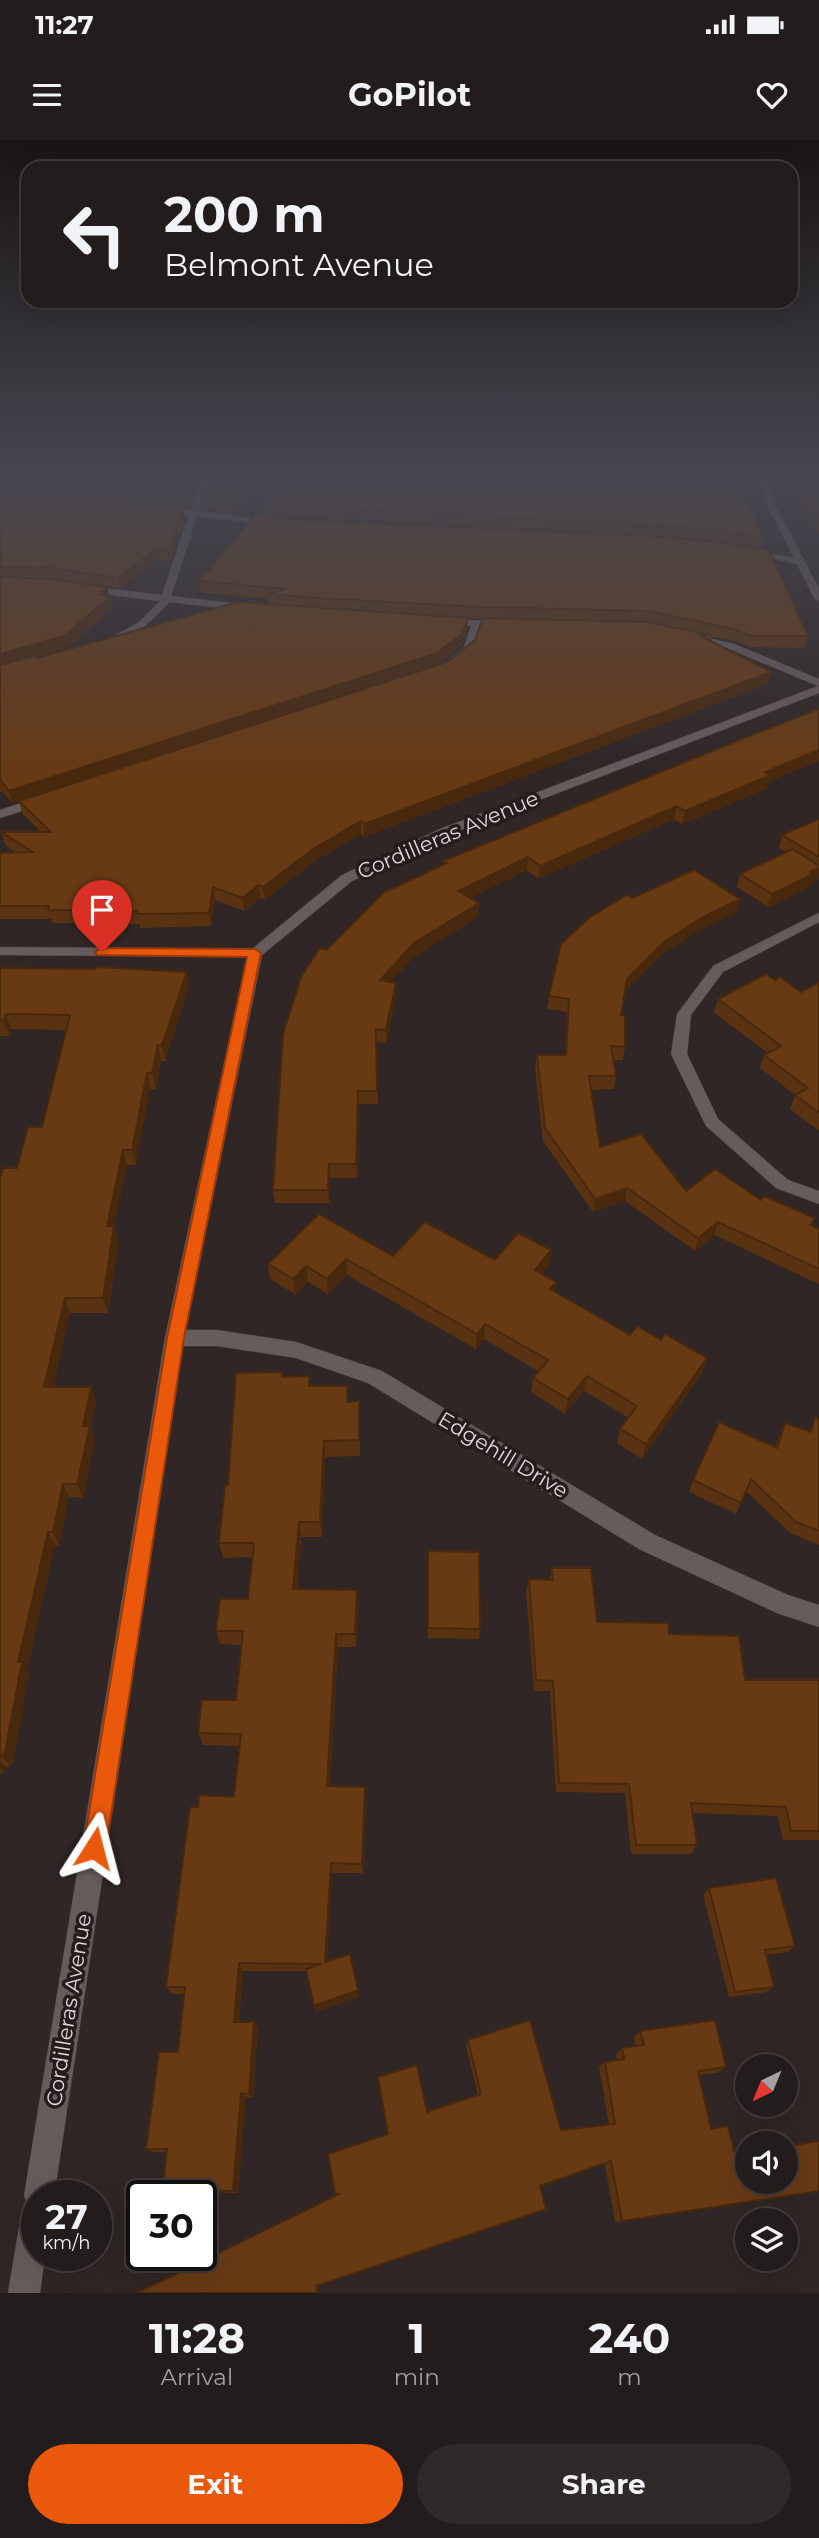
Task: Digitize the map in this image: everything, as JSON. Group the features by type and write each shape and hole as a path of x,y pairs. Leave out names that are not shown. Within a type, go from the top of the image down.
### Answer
{"street":[{"path":"103,644 143,624 165,601 174,574"},
{"path":"807,574 819,598"},
{"path":"68,587 165,601 261,610"},
{"path":"437,622 516,625"},
{"path":"442,669 468,648 477,624"},
{"path":"682,635 730,646 819,683"},
{"name":"Cordilleras Avenue","path":"42,2180 175,1338 255,953 347,878 444,832 819,689"},
{"path":"0,814 52,797"},
{"path":"819,917 718,969 684,1014 679,1055 712,1122 782,1184 819,1198"},
{"path":"0,951 255,953"},
{"name":"Edgehill Drive","path":"175,1338 217,1338 296,1350 375,1377 647,1542 785,1605 819,1616"},
{"path":"23,2293 27,2271"}],"building":[{"path":"95,574 123,574 118,578"},
{"path":"205,574 780,574 808,636 752,636 737,630 649,611 478,607 316,598 268,594 285,589 199,581"},
{"path":"0,577 51,579 107,587 99,594 111,596 64,636 0,654"},
{"path":"238,602 468,618 462,634 437,653 9,791 0,780 0,665 42,654 37,658"},
{"path":"483,618 648,622 712,635 699,635 771,672 364,824 361,821 313,849 263,887 258,885 243,898 213,887 209,913 138,914 138,911 48,910 49,906 0,906 0,853 33,852 1,832 51,832 19,801 447,662 475,640"},
{"path":"819,709 819,750 765,772 771,775 685,811 677,806 540,866 528,857 458,891 479,903 414,943 380,980 396,983 386,1030 376,1029 377,1091 358,1091 356,1164 329,1164 328,1190 273,1190 283,1034 301,977 320,948 327,950 383,893 447,863 443,861"},
{"path":"819,819 819,857 782,835"},
{"path":"793,849 819,868 810,872 813,874 772,894 740,874"},
{"path":"694,870 740,899 701,918 665,941 627,979 621,1015 625,1016 625,1047 611,1046 616,1076 589,1076 600,1147 641,1134 686,1191 715,1169 761,1200 764,1196 815,1218 810,1225 819,1229 819,1269 718,1222 698,1238 627,1188 595,1199 545,1128 537,1055 566,1055 569,999 549,996 561,944 589,918 627,895 633,898"},
{"path":"96,967 187,972 162,1045 158,1045 152,1073 147,1073 132,1150 123,1150 107,1226 114,1226 103,1298 65,1298 44,1387 91,1387 83,1426 90,1426 77,1484 63,1484 53,1532 48,1532 18,1662 22,1662 5,1752 0,1756 0,1178 3,1168 17,1168 28,1127 42,1127 70,1015 6,1014 4,1021 0,1020 0,968"},
{"path":"766,974 775,980 780,977 801,992 819,982 819,1113 795,1095 808,1088 764,1055 781,1046 718,999"},
{"path":"319,1214 393,1256 425,1222 495,1260 518,1233 551,1250 535,1270 556,1282 550,1289 630,1335 637,1326 661,1340 665,1334 707,1358 646,1444 620,1429 637,1406 587,1376 568,1399 533,1378 548,1360 485,1324 477,1334 346,1259 327,1279 306,1266 293,1279 268,1264"},
{"path":"283,1372 282,1377 309,1376 309,1386 347,1386 347,1402 359,1401 359,1440 324,1441 320,1522 299,1522 293,1589 357,1590 355,1634 336,1634 327,1786 365,1787 362,1864 331,1863 325,1962 350,1954 358,1990 314,2006 306,1969 321,1964 239,1963 234,2022 254,2022 249,2094 241,2093 233,2191 217,2191 217,2180 164,2180 167,2149 146,2149 159,2052 178,2052 185,1987 166,1987 190,1807 198,1807 199,1795 234,1797 241,1734 198,1733 202,1700 236,1700 243,1631 216,1631 220,1599 248,1599 254,1543 219,1543 225,1485 228,1485 236,1373"},
{"path":"815,1417 819,1419 819,1531 796,1522 751,1479 741,1503 693,1480 719,1422 777,1448 785,1423 811,1432"},
{"path":"428,1551 479,1552 480,1629 428,1628"},
{"path":"552,1568 591,1568 597,1622 668,1623 669,1634 739,1636 745,1680 819,1680 819,1831 791,1831 786,1807 691,1803 697,1845 636,1845 629,1784 559,1783 553,1681 536,1680 529,1579 553,1580"},
{"path":"776,1878 795,1946 765,1950 774,1987 735,1992 709,1888"},
{"path":"530,2020 561,2130 615,2124 605,2062 624,2059 622,2048 644,2045 640,2031 715,2020 726,2067 698,2071 711,2129 728,2126 735,2154 735,2194 798,2194 798,2144 819,2141 819,2191 622,2221 611,2161 540,2186 546,2209 316,2286 317,2293 137,2293 182,2271 217,2271 217,2254 339,2194 335,2193 328,2154 388,2134 378,2077 417,2065 427,2112 481,2094 468,2040"}],"route":[{"path":"94,1848 175,1338 255,953 102,952"}]}
